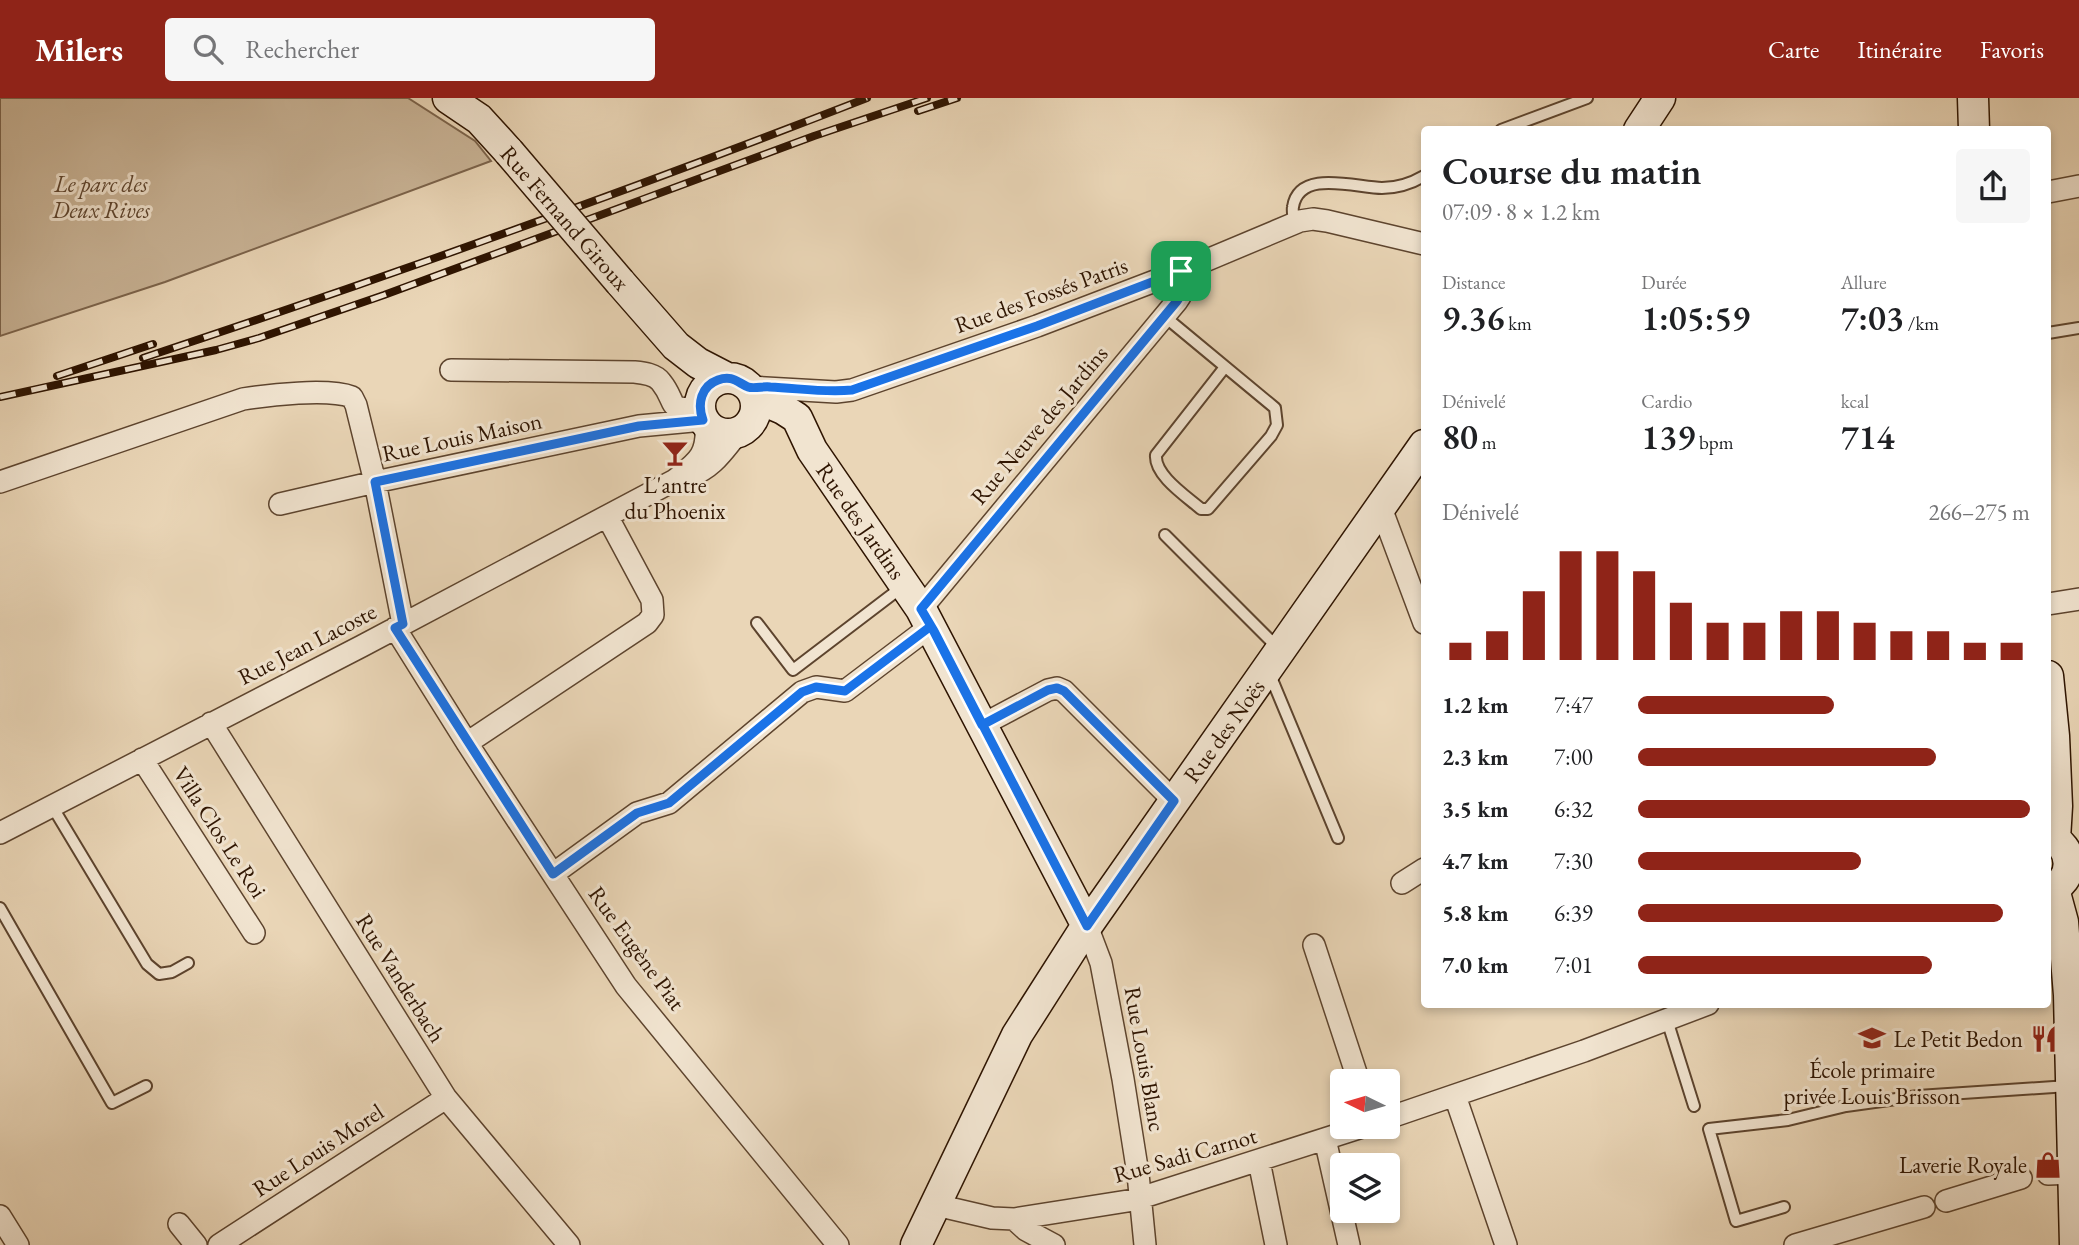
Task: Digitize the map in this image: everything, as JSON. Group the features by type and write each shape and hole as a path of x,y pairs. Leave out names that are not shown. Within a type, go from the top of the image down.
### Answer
{"street":[{"name":"Rue Fernand Giroux","path":"448,98 479,119 676,346 694,376 702,413"},
{"path":"1642,126 1660,98"},
{"path":"1973,98 1974,126"},
{"path":"2051,191 2079,186"},
{"name":"Rue des Fossés Patris","path":"744,387 852,390 1037,326 1181,271 1294,223 1313,219 1327,221 1421,243"},
{"name":"Rue Neuve des Jardins","path":"553,874 637,813 669,803 802,692 816,687 845,691 1184,292 1185,284 1181,271"},
{"name":"Rue Fernand Giroux","path":"676,346 698,363 744,387"},
{"path":"451,370 634,372 653,375 661,381 674,406 681,410 702,413 721,434 743,430 756,414 744,387 710,384 702,413"},
{"name":"Rue des Jardins","path":"744,387 797,418 812,450 919,606 1087,926"},
{"path":"0,482 243,399 267,395 317,394 352,397 375,482 280,504"},
{"name":"Rue Jean Lacoste","path":"0,833 675,480 698,460 705,450 702,413"},
{"name":"Rue Louis Maison","path":"399,626 375,482 702,413"},
{"name":"Rue des Jardins","path":"743,430 776,427 793,435 812,450"},
{"name":"Rue Jean Lacoste","path":"675,480 707,468 719,459 743,430"},
{"name":"Rue des Noës","path":"916,1245 1017,1035 1087,926 1421,449"},
{"path":"1381,508 1421,615"},
{"path":"467,743 647,623 653,615 652,600 607,516"},
{"path":"2051,604 2079,599"},
{"name":"Rue Eugène Piat","path":"399,626 467,743 626,986 838,1245"},
{"path":"982,725 1048,690 1057,688 1064,691 1174,801"},
{"path":"2051,706 2057,806 2051,838 2067,853 2069,865 2064,880 2051,890 2063,922 2069,991 2071,1085 2061,1174 2075,1245"},
{"name":"Rue Vanderbach","path":"211,723 446,1098 569,1245"},
{"name":"Villa Clos Le Roi","path":"142,759 254,933"},
{"path":"1402,883 1421,871"},
{"name":"Rue Louis Blanc","path":"1087,926 1101,962 1123,1079 1145,1245"},
{"path":"1314,945 1355,1069"},
{"path":"1400,1114 1698,1008"},
{"path":"1455,1096 1506,1245"},
{"name":"Rue Louis Morel","path":"219,1245 446,1098"},
{"name":"Rue Sadi Carnot","path":"937,1202 949,1208 1014,1219 1140,1199 1330,1137"},
{"path":"1325,1139 1349,1245"},
{"path":"1259,1161 1276,1245"},
{"path":"1946,1201 2021,1178"},
{"path":"1795,1245 1924,1207"},
{"path":"0,1216 18,1245"},
{"path":"1014,1219 1026,1230 1054,1245"},
{"path":"178,1224 195,1245"}],"lane":[{"path":"1512,126 1587,98"},
{"path":"1294,223 1292,209 1295,199 1313,185 1335,181 1381,188 1421,177"},
{"path":"1164,316 1275,408 1277,425 1271,436 1208,509 1201,509 1158,470 1155,459 1225,367"},
{"path":"2051,333 2079,328"},
{"path":"1165,535 1273,662 1273,682 1338,838"},
{"path":"757,623 793,670 919,606"},
{"path":"52,806 147,964 159,974 172,972 188,963"},
{"path":"0,908 112,1103 146,1086"},
{"path":"1667,1020 1694,1106"},
{"path":"1784,1207 1736,1221 1709,1129 1788,1120 1846,1106 1919,1096 2071,1085"}],"green space":[{"name":"Le parc des Deux Rives","path":"0,98 408,98 475,141 491,161 165,282 0,336"}],"railway":[{"path":"143,358 507,232 867,98"},
{"path":"0,397 216,350 259,338 384,295 814,136 927,98"},
{"path":"918,111 957,98"},
{"path":"57,376 153,344"}],"place":[{"name":"L'antre du Phoenix","path":"675,453"},
{"name":"École primaire privée Louis Brisson","path":"1872,1038"},
{"name":"Le Petit Bedon","path":"2044,1039"},
{"name":"Laverie Royale","path":"2048,1165"}],"route":[{"path":"1181,271 1037,326 852,390 749,387 738,379 719,379 710,384 700,399 699,407 703,420 639,426 375,482 403,624 395,628 553,874 637,813 669,803 802,692 816,687 845,691 931,626 982,725 1048,690 1057,688 1064,691 1174,801 1087,926 982,725 934,631 921,609 1184,292 1185,284 1181,271"}]}
